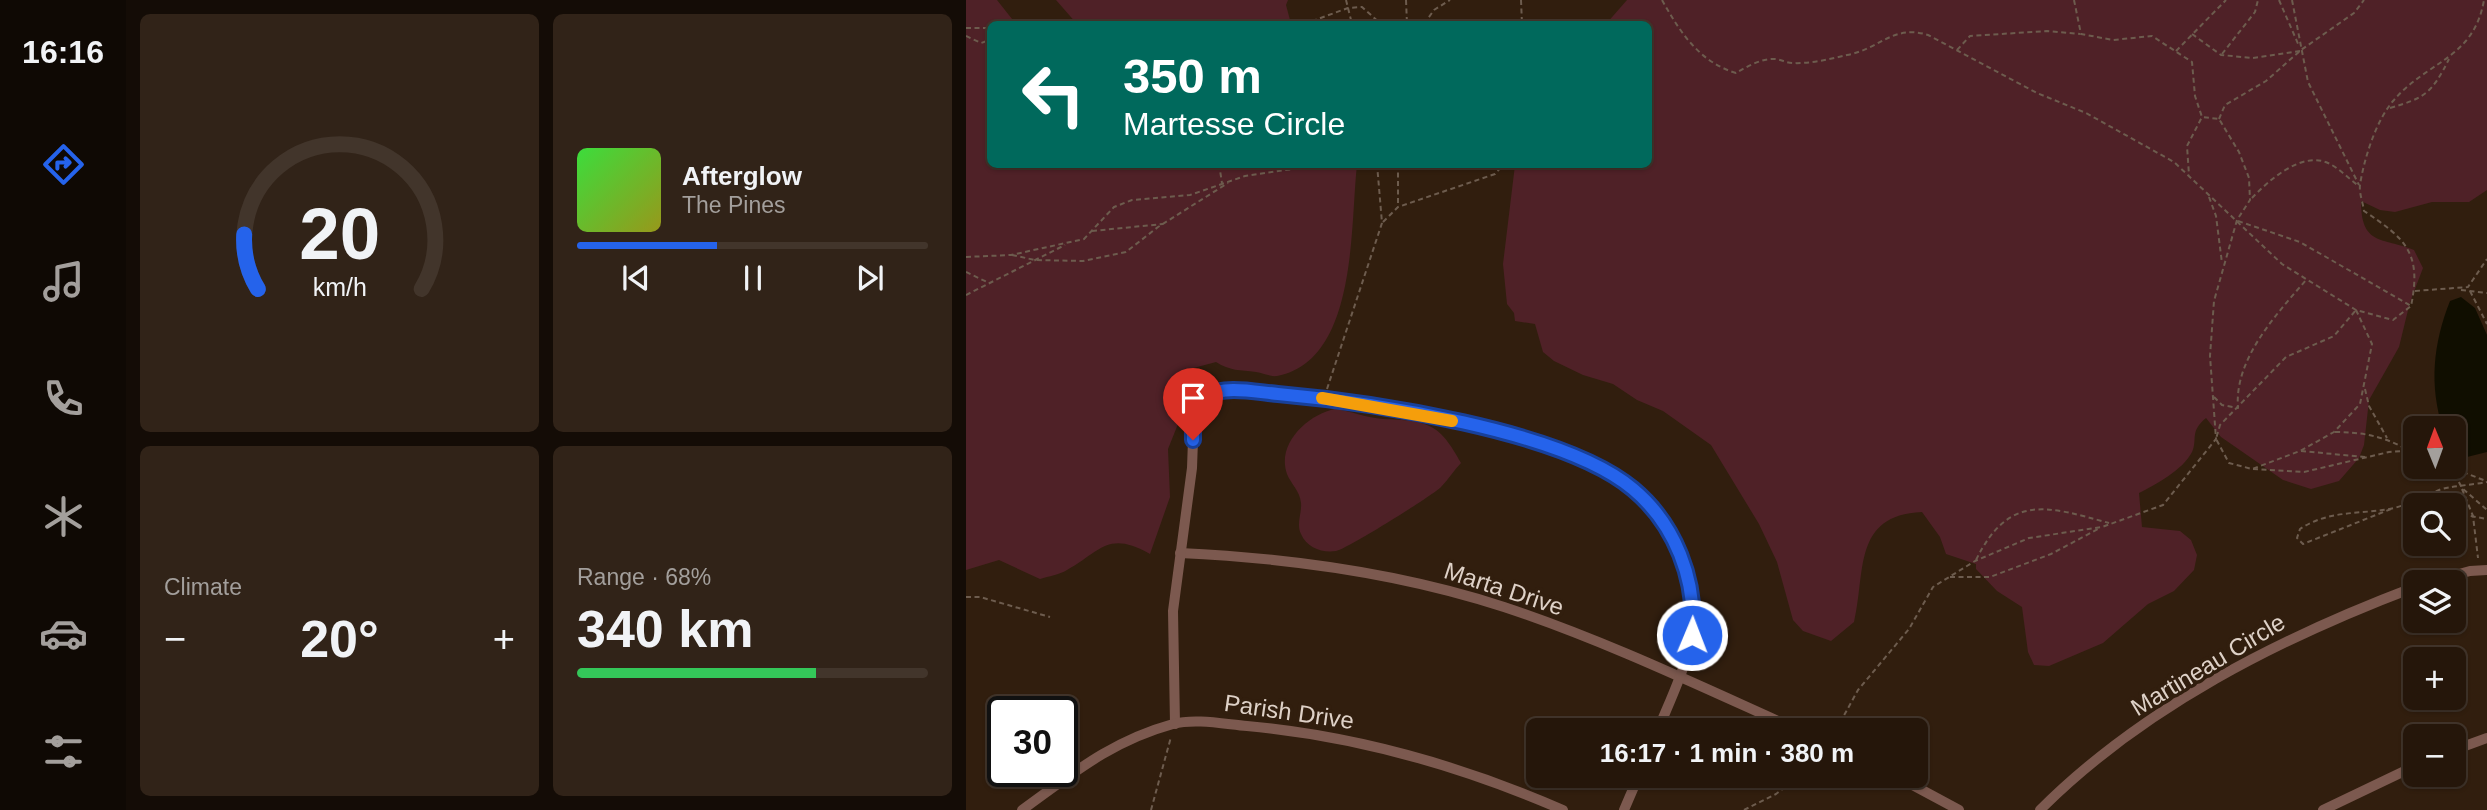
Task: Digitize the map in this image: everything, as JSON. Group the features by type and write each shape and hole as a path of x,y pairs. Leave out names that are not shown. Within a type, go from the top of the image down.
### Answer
{"street":[{"path":"1175,724 1171,630 1192,468 1194,412 1202,398 1218,391 1234,390 1324,398 1446,420 1529,441 1592,463 1634,490 1662,521 1677,548 1689,581 1693,607 1692,635 1663,718"},
{"name":"Marta Drive","path":"1180,553 1324,566 1450,592 1553,626 1770,718"},
{"name":"Martineau Circle","path":"2040,810 2127,738 2220,677 2325,623 2403,592"},
{"name":"Parish Drive","path":"1022,810 1105,751 1175,724 1216,723 1289,730 1377,747 1467,772 1563,810"},
{"path":"2466,746 2487,738"},
{"path":"2323,810 2403,772"},
{"path":"1624,810 1633,788"},
{"path":"1918,788 1959,810"}],"path":[{"path":"1346,0 1351,21"},
{"path":"1406,0 1407,21"},
{"path":"1426,21 1434,10 1450,0"},
{"path":"1521,0 1522,21"},
{"path":"1662,0 1684,38 1719,68 1735,73 1762,61 1776,59 1792,63 1850,55 1870,48 1898,31 1914,30 2037,93 2087,113 2174,162 2282,264 2356,310 2393,320 2411,306 2417,277 2405,243 2364,211 2360,186 2308,82 2292,0"},
{"path":"2074,0 2081,34"},
{"path":"2175,52 2226,0"},
{"path":"2221,55 2255,12 2258,0"},
{"path":"2280,0 2301,50"},
{"path":"2250,200 2249,178 2239,152 2220,120 2225,105 2266,81 2301,50 2354,12 2364,0"},
{"path":"2360,186 2375,134 2393,101 2421,76 2449,58 2480,23 2484,0"},
{"path":"1312,21 1348,8 1362,7 1378,21"},
{"path":"966,28 987,28"},
{"path":"1957,50 1970,36 2047,31 2113,40 2152,36 2192,62 2195,96 2202,117 2187,146 2189,177"},
{"path":"2192,34 2221,55 2253,58 2301,50"},
{"path":"966,36 981,43 987,41"},
{"path":"2389,108 2426,96 2437,83 2449,58"},
{"path":"2202,117 2220,120"},
{"path":"2360,186 2326,162 2302,162 2270,179 2250,200 2237,220 2214,301 2210,356 2216,439 2229,463 2252,469 2304,472 2366,457 2403,452"},
{"path":"1220,168 1222,183"},
{"path":"966,295 1034,260 1084,239 1114,207 1132,200 1190,195 1232,180 1302,168"},
{"path":"1324,398 1382,223 1377,168"},
{"path":"1398,168 1398,207"},
{"path":"1382,223 1398,207 1495,174 1500,168"},
{"path":"1011,255 1034,260 1083,261 1126,252 1232,180"},
{"path":"2209,196 2216,216 2222,267"},
{"path":"2237,220 2300,242 2411,306"},
{"path":"1091,231 1164,224"},
{"path":"966,257 1011,255 1069,244"},
{"path":"2414,291 2468,287 2487,259"},
{"path":"966,272 988,282"},
{"path":"2238,408 2236,388 2253,349 2307,279"},
{"path":"2456,289 2487,295"},
{"path":"2470,291 2487,324"},
{"path":"2252,469 2300,451 2334,432 2360,404 2372,344 2356,310"},
{"path":"1843,718 1858,690 1909,629 1933,587 1975,561 2029,538 2102,527 2163,506 2216,439 2220,425 2286,357 2334,335 2356,310"},
{"path":"2364,388 2369,406 2388,439"},
{"path":"2213,397 2222,405 2238,408"},
{"path":"2334,432 2358,432 2388,439 2403,448"},
{"path":"2300,451 2366,457"},
{"path":"2466,473 2487,481"},
{"path":"2458,480 2473,516 2483,570"},
{"path":"2432,493 2487,481"},
{"path":"2462,488 2487,510"},
{"path":"2391,509 2369,509 2311,522 2300,529 2297,538 2303,544 2311,542 2403,505"},
{"path":"1975,561 1989,533 2027,510 2056,508 2112,524"},
{"path":"2466,515 2487,519"},
{"path":"1950,577 1990,577 2051,554 2102,527"},
{"path":"966,597 980,597 1050,617"},
{"path":"1151,810 1175,724"},
{"path":"1744,810 1784,788"}],"shaded area":[{"path":"966,0 997,0 1014,21 987,21 987,168 1357,168 1345,287 1336,318 1323,345 1303,365 1277,376 1231,369 1216,362 1186,370 1179,376 1178,424 1168,449 1170,497 1150,554 1136,547 1114,544 1097,550 1064,572 1040,579 999,560 966,570"},
{"path":"1056,0 1288,0 1286,5 1291,21 1074,21"},
{"path":"1627,0 2487,0 2487,190 2469,202 2432,202 2395,212 2380,210 2361,201 2362,215 2369,233 2383,241 2414,250 2423,268 2410,302 2399,347 2369,400 2364,445 2359,458 2339,481 2311,489 2283,480 2221,437 2206,418 2197,427 2194,447 2188,459 2168,476 2139,493 2142,527 2180,531 2191,540 2197,555 2194,570 2174,591 2148,604 2103,643 2049,666 2034,665 2028,652 2022,607 1997,591 1976,569 1976,564 1946,554 1940,537 1922,512 1899,516 1884,524 1873,535 1862,566 1854,622 1831,641 1803,631 1793,620 1777,562 1759,524 1711,445 1663,411 1637,400 1613,384 1583,375 1554,361 1543,352 1535,324 1515,321 1514,313 1507,304 1503,264 1515,168 1652,168 1652,21 1609,21"},
{"path":"2461,297 2475,308 2487,335 2487,452 2466,457 2466,416 2440,416 2436,396 2437,349 2450,301"},
{"path":"1335,409 1430,426 1446,439 1461,463 1441,487 1422,501 1355,542 1331,551 1311,546 1301,534 1300,499 1287,474 1285,463 1286,451 1297,432 1315,417"}],"slow traffic":[{"path":"1322,398 1452,421"}],"route":[{"path":"1193,440 1194,412 1202,398 1218,391 1234,390 1324,398 1403,411 1529,441 1575,456 1624,482 1650,505 1662,521 1677,548 1689,581 1693,607 1692,635"}]}
